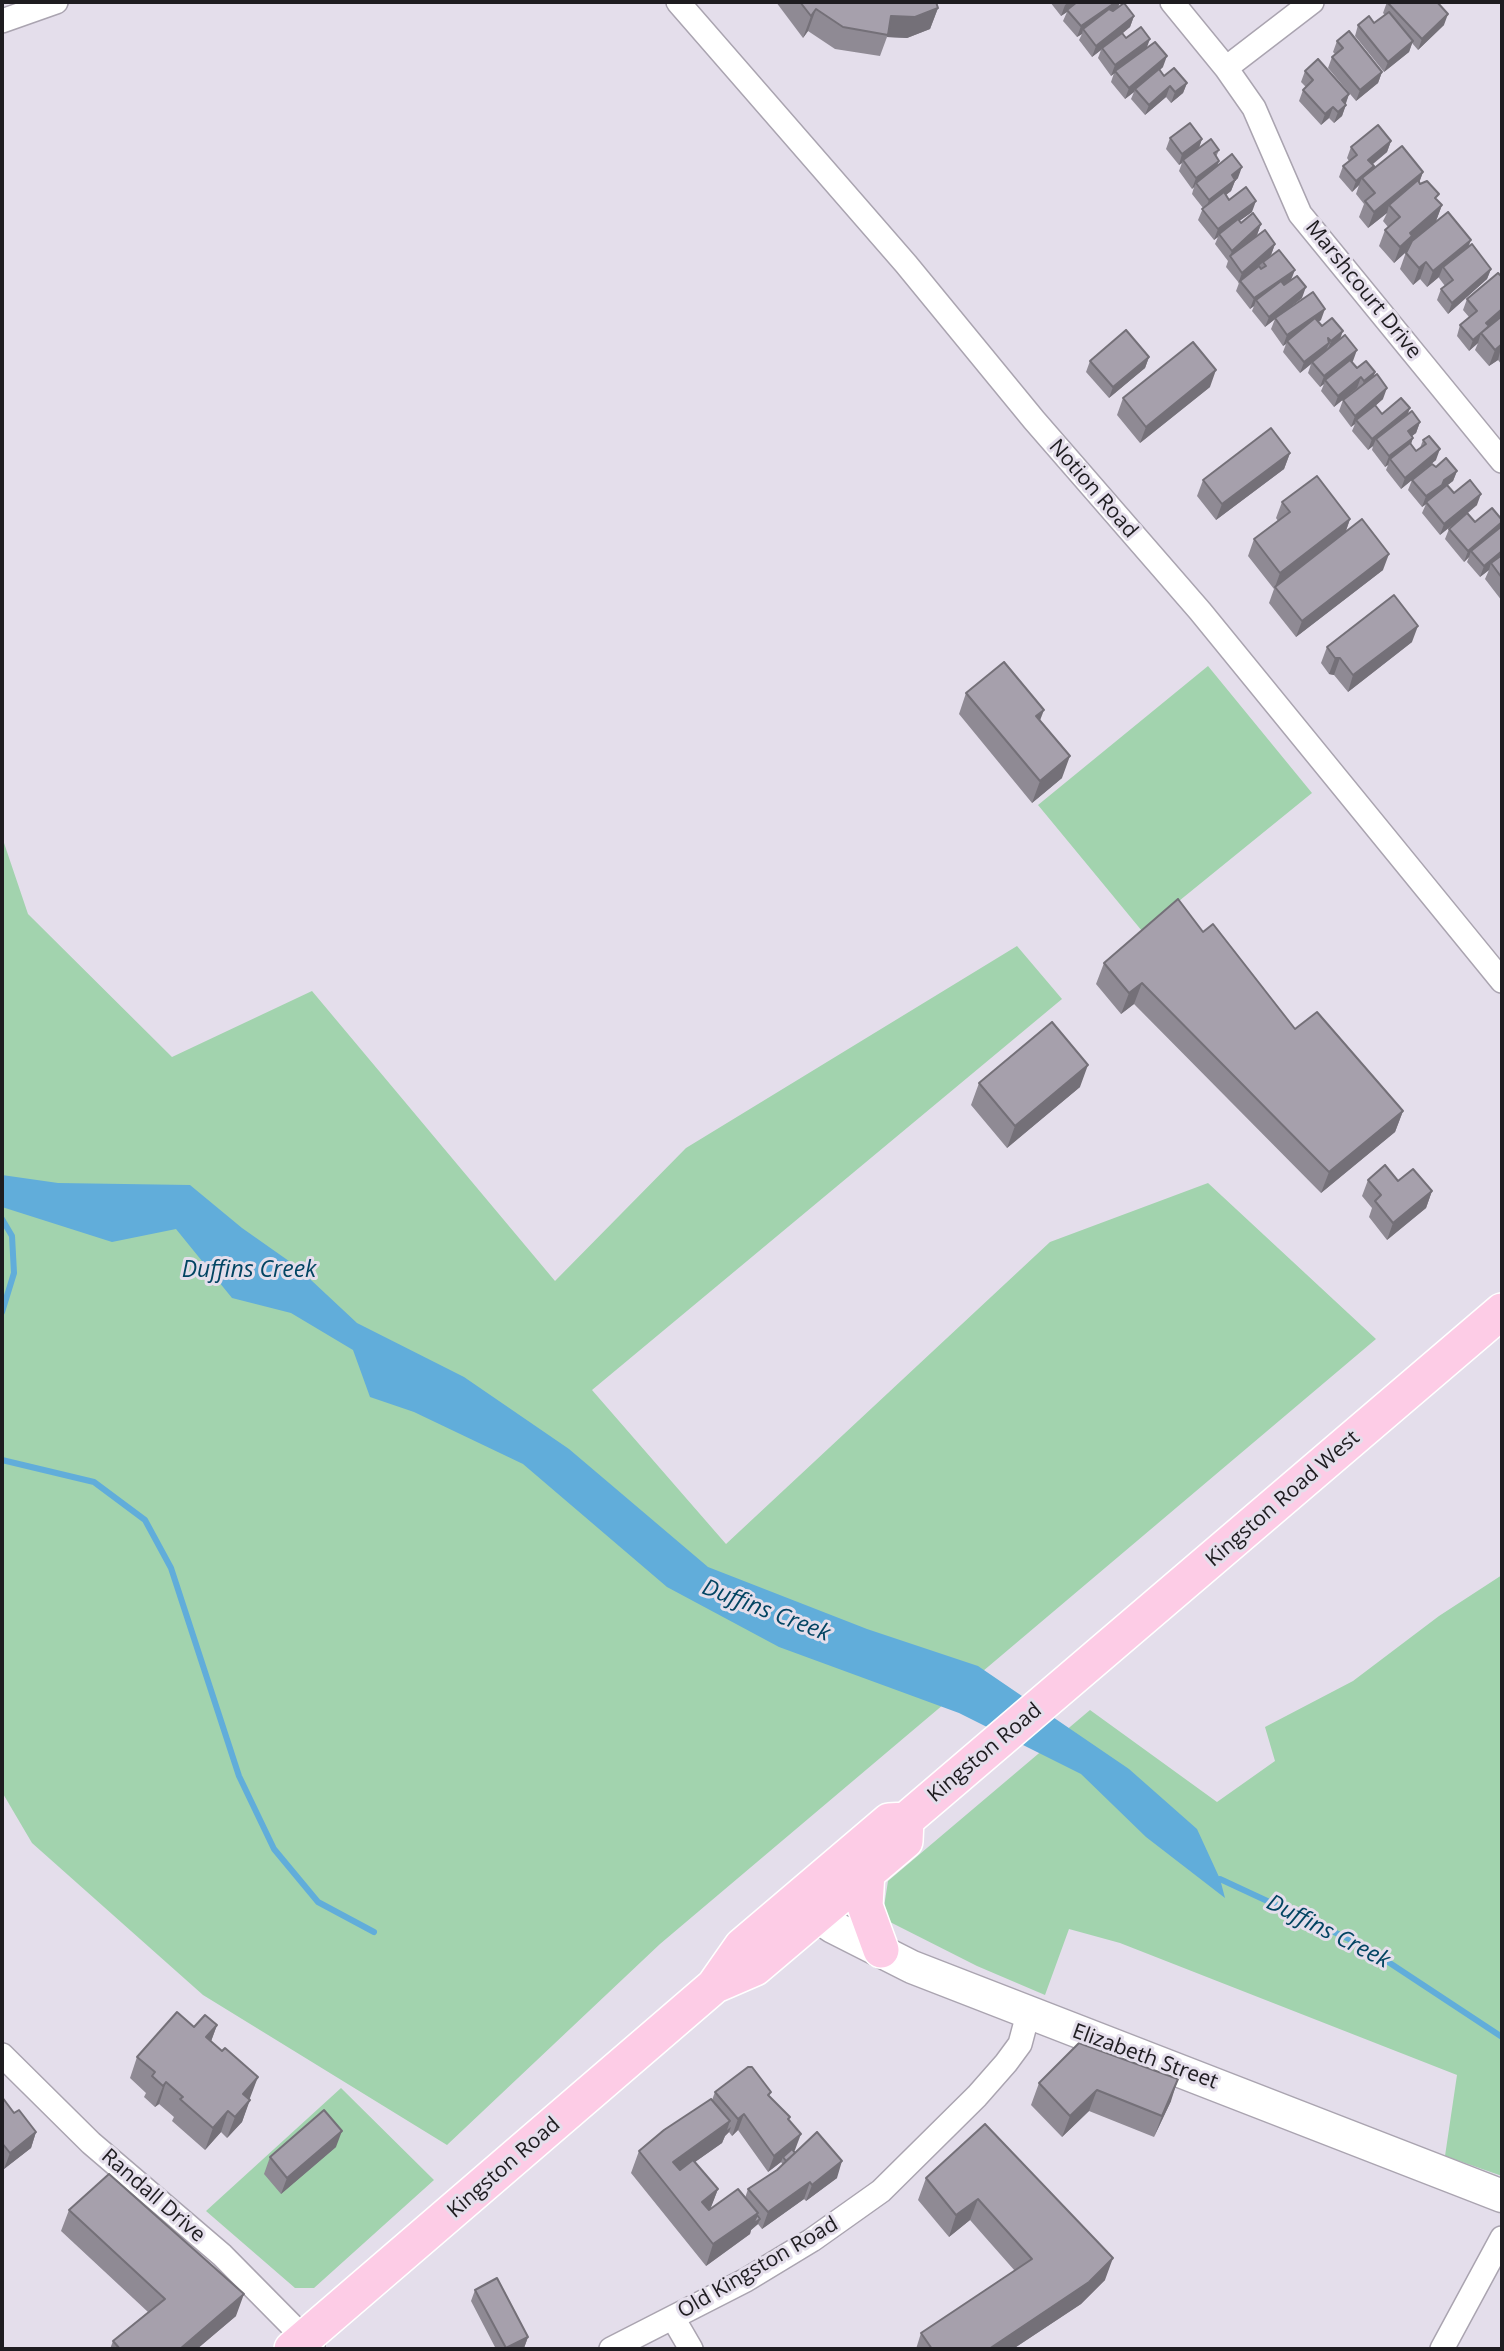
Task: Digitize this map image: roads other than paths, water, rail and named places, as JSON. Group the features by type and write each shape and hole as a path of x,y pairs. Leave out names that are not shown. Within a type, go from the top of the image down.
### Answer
{"main road":[{"name":"Kingston Road West","path":"1064,1687 1502,1311"},
{"name":"Kingston Road","path":"906,1820 1064,1687"},
{"path":"906,1820 905,1841 867,1872 808,1906 889,1821 906,1820"},
{"path":"867,1872 865,1906 881,1950"},
{"name":"Kingston Road","path":"304,2346 714,1986 742,1946 808,1906"}],"street":[{"path":"2,21 56,2"},
{"name":"Notion Road","path":"678,2 906,264 1034,420 1200,611 1502,981"},
{"name":"Marshcourt Drive","path":"1172,2 1226,68 1254,108 1300,214 1502,461"},
{"path":"1226,68 1312,2"},
{"name":"Elizabeth Street","path":"808,1906 912,1967 1502,2196"},
{"name":"Old Kingston Road","path":"611,2349 746,2280 812,2241 881,2191 977,2096 1006,2063 1020,2044 1028,2014"},
{"name":"Randall Drive","path":"2,2055 91,2143 222,2255 304,2346"},
{"path":"1442,2349 1502,2238"},
{"path":"673,2318 691,2349"}],"water":[{"name":"Duffins Creek","path":"2,1175 58,1183 190,1185 242,1228 296,1266 357,1323 464,1377 569,1449 708,1567 867,1629 978,1666 1129,1769 1197,1829 1220,1879 1225,1898 1146,1837 1081,1774 959,1713 779,1647 667,1587 523,1464 414,1412 370,1397 353,1350 291,1313 232,1298 176,1229 112,1242 2,1207"}],"waterway":[{"path":"2,1219 12,1236 14,1273 2,1312"},
{"path":"2,1460 94,1482 145,1520 171,1568 239,1776 274,1849 318,1902 374,1932"},
{"name":"Duffins Creek","path":"1220,1879 1364,1946 1502,2037"}]}
